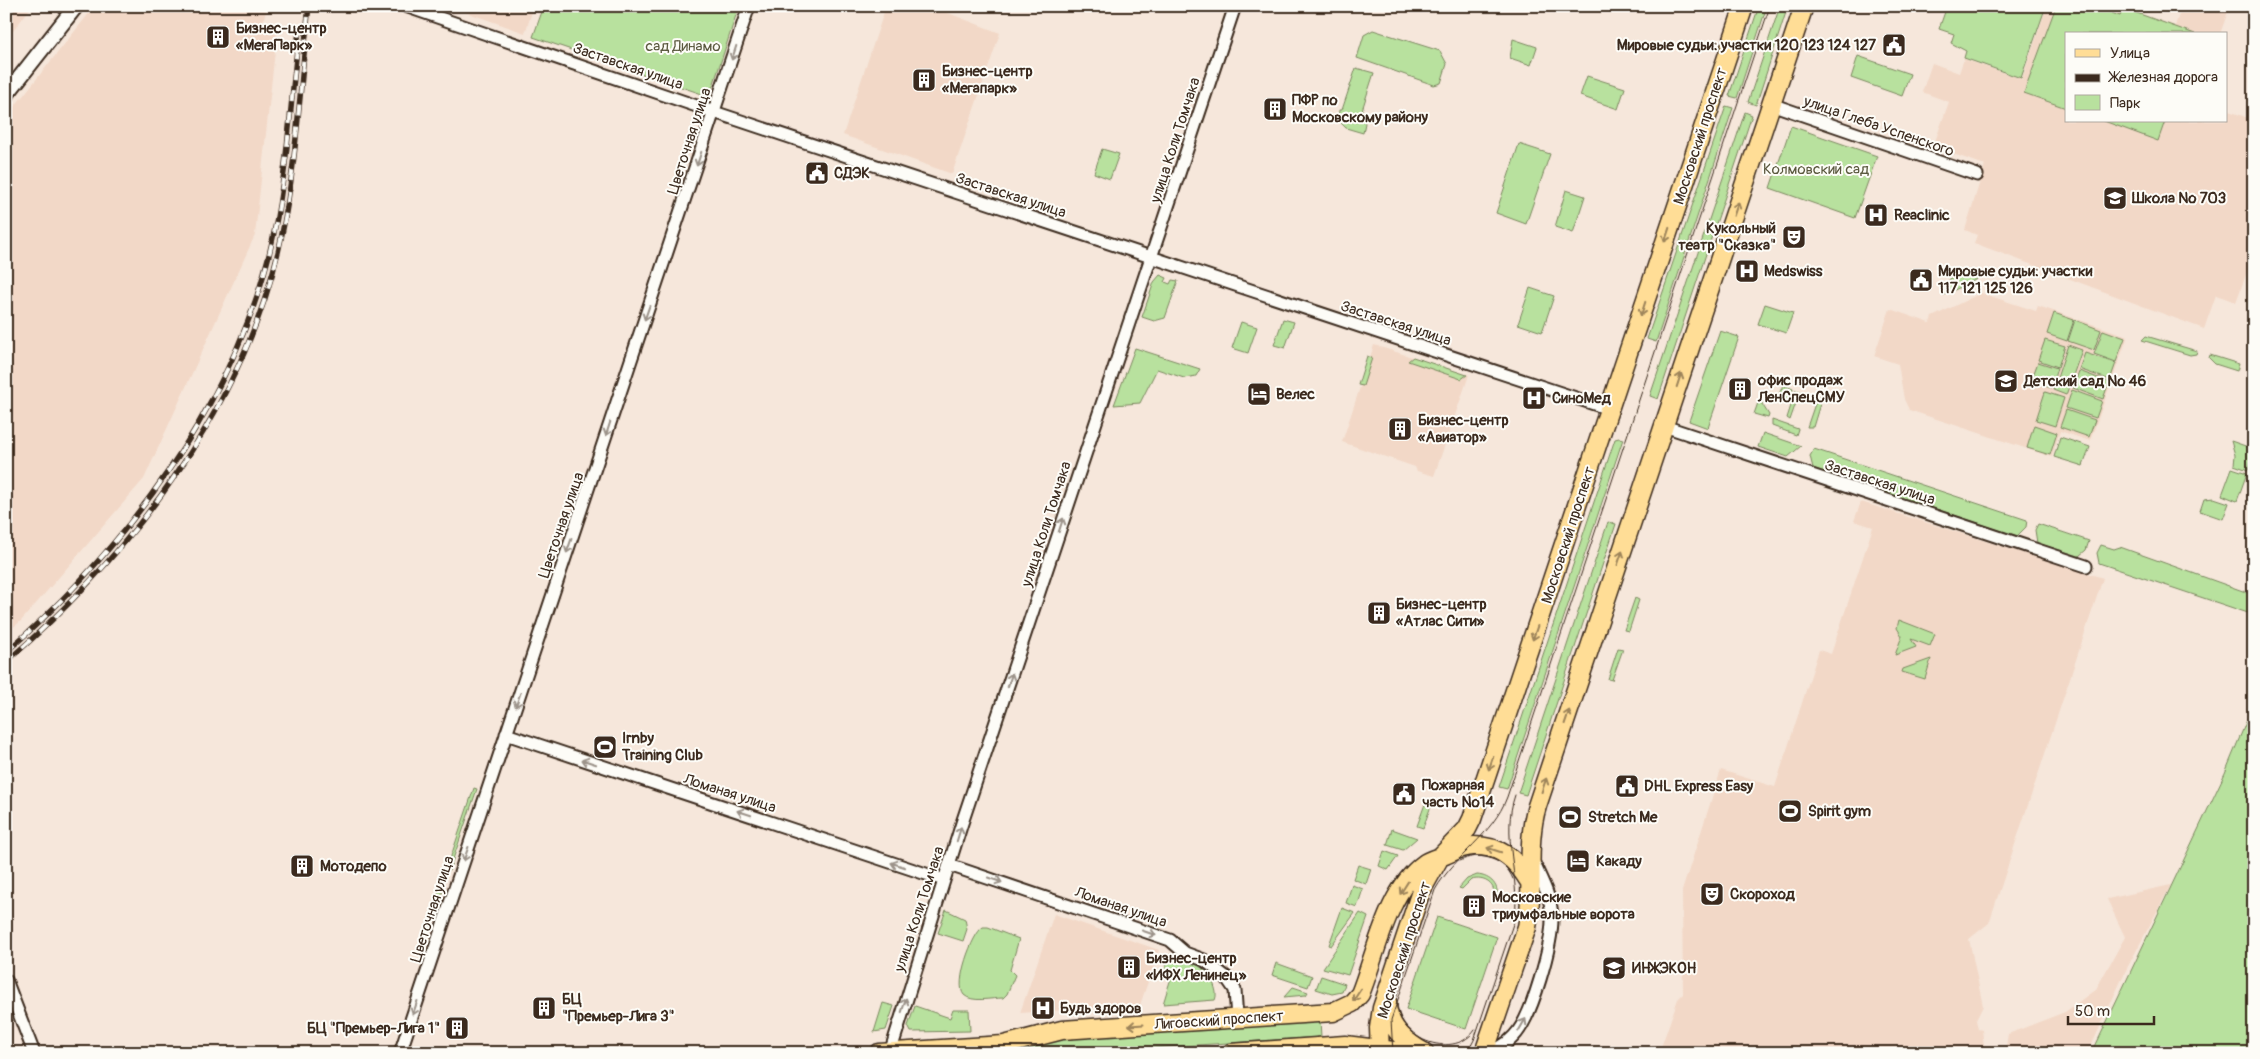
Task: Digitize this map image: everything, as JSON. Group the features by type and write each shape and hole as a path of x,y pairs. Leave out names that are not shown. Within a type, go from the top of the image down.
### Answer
{"main road":[{"name":"Московский проспект","path":"1380,1051 1380,1019 1421,891 1440,857 1467,829 1472,820 1744,6"},
{"path":"1484,1053 1528,927 1530,907 1529,849 1536,806 1804,6"},
{"path":"1440,857 1470,846 1494,848 1512,859 1529,881"},
{"name":"Лиговский проспект","path":"886,1052 1004,1045 1062,1030 1333,1012 1352,1003 1360,994 1384,924 1410,877 1424,864 1440,857"},
{"path":"1389,988 1387,1003 1392,1024 1402,1037 1425,1053"},
{"path":"1231,1053 1345,1045 1380,1051 1410,1053"}],"street":[{"path":"6,95 76,6"},
{"name":"Заставская улица","path":"405,6 714,112 1610,409"},
{"name":"Цветочная улица","path":"400,1053 749,6"},
{"name":"улица Коли Томчака","path":"886,1052 1235,6"},
{"name":"улица Глеба Успенского","path":"1771,104 1977,175"},
{"name":"Заставская улица","path":"1664,426 2086,566"},
{"name":"Ломаная улица","path":"506,734 944,880"},
{"path":"1484,1053 1501,1048 1515,1036 1524,1023 1551,934 1550,901 1529,849"},
{"name":"Ломаная улица","path":"949,865 1170,940 1185,953 1204,960 1226,978 1235,990 1237,1019"},
{"path":"6,980 34,1053"}],"shaded area":[{"path":"6,6 32,6 6,40"},
{"path":"95,6 268,6 261,26 277,32 255,235 144,479 21,621 6,633 6,117"},
{"path":"448,6 534,6 525,33"},
{"name":"Бизнес-центр «Мегапарк»","path":"886,6 930,6 1000,33 952,174 843,135"},
{"name":"Школа № 703","path":"2047,6 2119,6 2175,26 2182,6 2230,6 2221,32 2065,32 2065,122 2228,122 2228,111 2254,120 2254,253 2236,302 2216,295 2204,329 1974,243 1977,235 1965,230 1985,165 1933,147 1949,102 1922,92 1932,63 1959,73 1964,59 2022,79"},
{"name":"Детский сад № 46","path":"1981,293 2036,311 2038,306 2128,336 2090,441 2060,431 2052,457 1909,410 1904,399 1898,364 1874,356 1890,309 1930,323 1932,317"},
{"path":"1374,345 1469,375 1434,476 1417,471 1415,467 1342,442"},
{"path":"1861,502 2103,578 1989,923 1969,939 1983,1006 1976,1020 1978,1029 1982,1030 1985,1053 1659,1053 1678,999 1683,994 1682,891 1721,770 1775,787 1819,650 1831,654 1873,527 1854,521"},
{"path":"2171,885 2125,972 2088,1053 2005,1053 2008,1034 2065,1012 2096,989 2125,937 2107,899"},
{"name":"Бизнес-центр «ИФХ Ленинец»","path":"1054,914 1159,950 1140,1005 1020,1013"}],"green space":[{"name":"сад Динамо","path":"544,6 739,6 712,89 709,94 705,95 533,37"},
{"path":"1759,6 1767,6 1737,98 1729,96"},
{"path":"1780,6 1788,6 1756,105 1748,102"},
{"path":"1947,6 2046,6 2021,78 1964,58 1966,51 1951,43 1954,34 1939,29"},
{"path":"2056,6 2093,6 2120,16 2123,8 2189,32 2065,32 2065,108 2024,93"},
{"path":"1373,30 1440,51 1447,64 1441,83 1434,85 1357,58 1364,35"},
{"path":"1513,39 1537,47 1531,65 1510,58"},
{"path":"1858,56 1910,74 1902,96 1851,78"},
{"path":"1356,68 1374,73 1360,116 1365,123 1363,133 1346,128 1338,120 1339,110 1342,110"},
{"path":"1587,76 1625,88 1618,109 1580,96"},
{"path":"1726,106 1733,108 1656,342 1647,339"},
{"path":"1745,112 1752,115 1658,399 1650,396"},
{"path":"2107,122 2165,122 2158,141"},
{"name":"Колмовский сад","path":"1791,126 1877,156 1855,218 1770,188"},
{"path":"1519,144 1550,154 1526,224 1496,213"},
{"path":"1102,149 1119,154 1110,179 1094,173"},
{"path":"1566,190 1585,196 1573,233 1555,227"},
{"path":"1953,271 1977,279 1944,295"},
{"path":"1160,275 1167,278 1165,282 1170,284 1172,280 1178,281 1165,318 1154,321 1142,317 1154,282"},
{"path":"1530,288 1554,296 1542,332 1518,324"},
{"path":"1765,304 1793,313 1786,333 1758,324"},
{"path":"2054,313 2074,320 2067,341 2047,334"},
{"path":"1283,319 1294,322 1285,348 1274,345"},
{"path":"2075,320 2101,330 2094,350 2068,341"},
{"path":"1241,322 1257,327 1248,353 1232,348"},
{"path":"2103,330 2125,338 2116,362 2094,354"},
{"path":"1720,331 1739,337 1708,428 1689,421"},
{"path":"2146,336 2197,351 2196,354 2190,355 2142,340"},
{"path":"2045,340 2065,346 2058,367 2038,360"},
{"path":"2068,345 2082,350 2066,395 2053,390"},
{"path":"1135,348 1200,369 1196,376 1184,378 1157,369 1140,403 1114,405"},
{"path":"2085,353 2116,363 2110,380 2079,369"},
{"path":"2210,355 2239,364 2237,371 2215,364 2209,358"},
{"path":"1367,356 1372,358 1363,386 1358,385"},
{"path":"1413,357 1467,375 1461,379 1408,361"},
{"path":"2038,362 2057,368 2051,388 2031,381"},
{"path":"2079,371 2109,382 2103,399 2073,388"},
{"path":"1783,385 1793,389 1790,401 1778,397"},
{"path":"1796,390 1809,394 1806,402 1797,400 1790,420 1787,418"},
{"path":"2072,390 2102,401 2096,418 2066,408"},
{"path":"2045,392 2064,398 2055,426 2036,420"},
{"path":"1823,394 1813,427 1807,427 1817,398"},
{"path":"1759,400 1763,401 1762,404 1769,415 1768,418 1754,414"},
{"path":"2066,410 2095,420 2089,437 2060,427"},
{"path":"1772,420 1798,429 1796,435 1772,426"},
{"path":"2034,425 2057,433 2050,455 2027,448"},
{"path":"1763,433 1801,446 1788,457 1758,447"},
{"path":"2060,437 2090,447 2083,466 2054,457"},
{"path":"1615,439 1623,439 1507,789 1499,787"},
{"path":"2231,441 2254,449 2248,470 2234,465 2235,455"},
{"path":"1814,449 2027,520 2026,527 2017,536 1813,468 1810,456"},
{"path":"2232,468 2247,473 2237,501 2222,495"},
{"path":"2214,498 2229,503 2223,519 2200,511 2204,499"},
{"path":"1608,522 1616,524 1526,795 1518,793"},
{"path":"2038,524 2089,541 2086,550 2079,556 2037,543 2035,530"},
{"path":"2101,545 2114,549 2120,547 2254,595 2254,615 2099,563 2097,553"},
{"path":"1635,598 1639,600 1629,631 1624,630"},
{"path":"1899,620 1935,634 1930,646 1911,639 1916,647 1895,655 1902,636 1897,628"},
{"path":"1618,648 1623,649 1612,680 1608,679"},
{"path":"1931,659 1925,679 1902,672 1903,669"},
{"path":"2254,703 2254,1053 2092,1053 2225,773"},
{"path":"474,788 477,789 449,871 446,871"},
{"path":"1425,804 1431,806 1423,828 1417,826"},
{"path":"1392,829 1417,838 1403,850 1387,845"},
{"path":"1384,851 1398,856 1388,870 1379,866"},
{"path":"1358,865 1371,869 1366,884 1353,879"},
{"path":"1477,875 1486,877 1496,886 1497,900 1494,899 1492,886 1481,879 1471,880 1462,889 1459,888 1467,879"},
{"path":"441,885 444,887 430,929 427,926"},
{"path":"1352,885 1363,889 1357,907 1346,903"},
{"path":"1342,908 1355,913 1331,946 1329,945"},
{"path":"946,910 965,919 967,929 963,941 938,933"},
{"path":"1360,913 1368,917 1348,975 1323,968"},
{"path":"1437,917 1497,937 1466,1029 1406,1009"},
{"path":"983,927 988,927 1019,939 1010,970 1015,975 1007,994 1003,998 972,999 964,995 961,989 966,960 974,939"},
{"path":"1170,954 1196,964 1206,972 1215,987 1215,1000 1163,1004 1171,978 1163,976"},
{"path":"1276,963 1312,976 1308,987 1272,975"},
{"path":"1321,976 1345,984 1342,992 1332,994 1316,989"},
{"path":"1293,987 1308,992 1306,995 1284,997"},
{"path":"883,1003 894,1006 886,1030 874,1032"},
{"path":"915,1006 950,1018 953,1010 969,1010 970,1031 911,1032 908,1026"},
{"path":"1320,1020 1321,1037 1074,1053 1014,1053 1057,1037"}],"tram line":[{"path":"1393,1053 1391,1020 1435,890 1453,866 1493,823 1507,797 1770,6"},
{"path":"1467,1053 1474,1040 1515,918 1515,887 1510,841 1511,810 1515,795"},
{"path":"1460,861 1476,856 1491,858 1504,865 1513,879"},
{"path":"1397,1003 1400,1017 1407,1028 1418,1037 1430,1042 1442,1045 1455,1044 1466,1039 1475,1030"}],"railway":[{"path":"6,662 53,619 97,573 139,524 178,472 212,417 241,360 264,300 281,239 295,152 309,6"},
{"path":"6,652 91,569 131,522 167,473 200,421 228,367 252,312 269,255 275,227 284,172 299,31"}],"place":[{"name":"Бизнес-центр «МегаПарк»","path":"218,37"},
{"name":"Мировые судьи: участки 120 123 124 127","path":"1894,45"},
{"name":"Бизнес-центр «Мегапарк»","path":"924,80"},
{"name":"ПФР по Московскому району","path":"1275,109"},
{"name":"СДЭК","path":"817,173"},
{"name":"Школа № 703","path":"2115,198"},
{"name":"Reaclinic","path":"1876,215"},
{"name":"Кукольный театр \"Сказка\"","path":"1794,237"},
{"name":"Medswiss","path":"1747,271"},
{"name":"Мировые судьи: участки 117 121 125 126","path":"1921,280"},
{"name":"Детский сад № 46","path":"2006,381"},
{"name":"офис продаж ЛенСпецСМУ","path":"1740,389"},
{"name":"Велес","path":"1259,394"},
{"name":"СиноМед","path":"1534,398"},
{"name":"Бизнес-центр «Авиатор»","path":"1400,429"},
{"name":"Бизнес-центр «Атлас Сити»","path":"1379,613"},
{"name":"Irnby Training Club","path":"605,747"},
{"name":"DHL Express Easy","path":"1627,786"},
{"name":"Пожарная часть №14","path":"1404,794"},
{"name":"Spirit gym","path":"1790,811"},
{"name":"Stretch Me","path":"1570,817"},
{"name":"Какаду","path":"1578,861"},
{"name":"Мотодепо","path":"302,866"},
{"name":"Скороход","path":"1712,894"},
{"name":"Московские триумфальные ворота","path":"1474,906"},
{"name":"Бизнес-центр «ИФХ Ленинец»","path":"1129,967"},
{"name":"ИНЖЭКОН","path":"1614,968"},
{"name":"БЦ \"Премьер-Лига 3\"","path":"544,1008"},
{"name":"Будь здоров","path":"1043,1008"},
{"name":"БЦ \"Премьер-Лига 1\"","path":"457,1028"}]}
